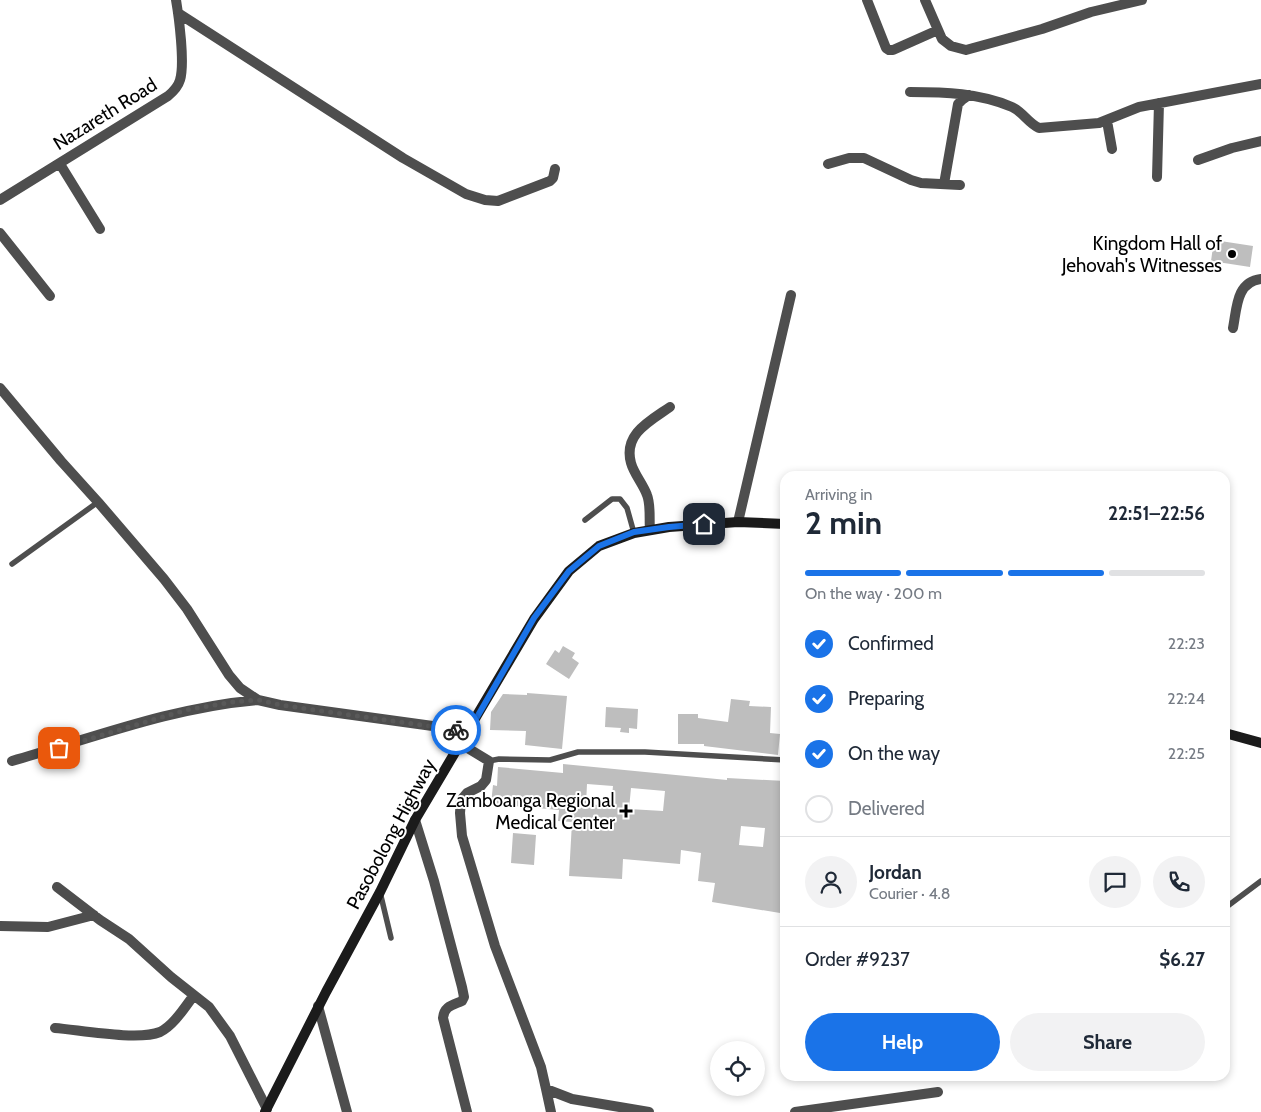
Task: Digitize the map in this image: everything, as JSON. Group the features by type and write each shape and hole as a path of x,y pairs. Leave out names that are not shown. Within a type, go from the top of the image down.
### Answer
{"street":[{"name":"Nazareth Road","path":"0,200 168,96 177,88 181,80 182,66 176,0"},
{"path":"867,0 886,48 889,50 894,50 938,30"},
{"path":"925,0 942,39 951,46 966,50 1042,29 1091,12 1142,0"},
{"path":"178,13 396,153 466,194 485,200 498,201 550,181 553,178 554,170"},
{"path":"910,92 946,92 969,95 1012,107 1039,128 1099,124 1139,107 1261,84"},
{"path":"944,184 958,104 969,95"},
{"path":"1157,177 1160,103"},
{"path":"1107,121 1112,149"},
{"path":"1198,160 1232,148 1261,141"},
{"path":"828,164 849,158 864,158 921,183 960,185"},
{"path":"60,164 100,229"},
{"path":"0,233 50,296"},
{"path":"1233,328 1240,291 1249,283 1261,279"},
{"path":"738,522 790,295"},
{"path":"0,388 61,462 164,579 240,688 258,700"},
{"path":"650,530 648,496 631,463 630,449 633,437 640,428 670,407"},
{"name":"Pasobolong Highway","path":"266,1110 318,1006 380,892 416,820 534,618 569,571 599,546 634,532 738,522 780,524"},
{"path":"12,762 186,710 232,702 258,700 319,711 469,731"},
{"path":"1230,734 1261,743"},
{"path":"461,744 489,761 486,780 482,786 467,793 461,800 462,836 495,946 541,1067 551,1112"},
{"path":"416,820 464,997 462,1001 450,1005 443,1013 443,1018 467,1112"},
{"path":"57,887 129,939 170,977 209,1007 230,1036 266,1110"},
{"path":"0,926 48,927 94,915"},
{"path":"55,1028 123,1034 151,1034 160,1032 170,1025 194,995"},
{"path":"318,1006 347,1112"},
{"path":"546,1089 580,1101 649,1112"},
{"path":"795,1112 938,1092"}],"lane":[{"path":"585,520 612,499 620,499 627,508 634,532"},
{"path":"12,564 98,502"},
{"path":"489,761 499,759 550,760 578,752 645,752 780,760"},
{"path":"1230,904 1261,881"},
{"path":"380,892 391,938"}],"building":[{"name":"Kingdom Hall of Jehovah's Witnesses","path":"1214,240 1253,246 1250,267 1211,261"},
{"path":"563,646 575,653 572,658 579,663 569,679 546,664 555,650 559,653"},
{"path":"527,693 567,696 562,749 525,745 526,731 490,730 491,712 503,694 527,695"},
{"path":"731,699 750,701 749,706 771,707 770,733 780,734 778,755 704,746 704,744 678,744 678,714 698,714 698,718 728,722"},
{"path":"606,707 638,709 637,729 629,728 629,733 620,732 621,728 605,727"},
{"path":"563,764 727,780 727,778 780,781 780,913 712,902 715,883 698,881 701,853 681,850 680,864 623,859 622,879 569,876 572,822 558,821 559,810 491,804 493,785 497,786 498,767 563,773","holes":["587,784 613,786 611,806 586,804","631,788 665,791 663,811 629,809","741,826 765,828 763,847 739,845"]},
{"path":"513,833 536,835 534,865 511,863"}],"way so far":[{"path":"59,748 186,710 232,702 258,700 280,705 456,730"}],"place":[{"name":"Kingdom Hall of Jehovah's Witnesses","path":"1232,254"},
{"name":"Zamboanga Regional Medical Center","path":"626,811"}],"route":[{"path":"456,730 469,731 534,618 569,571 599,546 634,532 704,524"}]}
